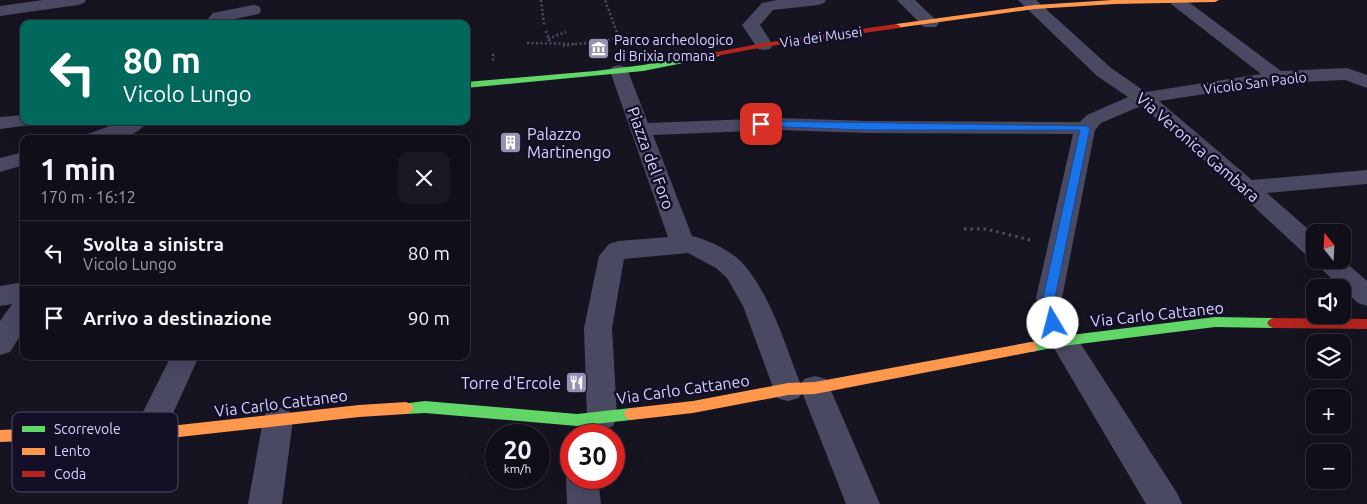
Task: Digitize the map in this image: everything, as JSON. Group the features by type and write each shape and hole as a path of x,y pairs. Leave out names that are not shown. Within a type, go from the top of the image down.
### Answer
{"street":[{"path":"0,12 36,3 78,0"},
{"path":"764,45 751,25 768,6 818,0"},
{"path":"905,0 930,23"},
{"name":"Via dei Musei","path":"470,86 614,72 764,45 930,23 1030,4 1215,0"},
{"path":"1177,1 1278,77"},
{"name":"Via Veronica Gambara","path":"1030,4 1104,72 1143,98 1187,134 1306,241"},
{"path":"216,20 219,17 253,10"},
{"name":"Piazza del Foro","path":"614,72 641,129 683,245"},
{"name":"Vicolo San Paolo","path":"1085,128 1094,119 1143,98 1278,77 1347,74 1367,82"},
{"path":"0,123 20,121"},
{"path":"641,129 779,124 867,127 1085,128 1049,298 1058,332 1165,504"},
{"path":"105,135 132,125"},
{"path":"0,165 20,159"},
{"path":"1246,188 1367,178"},
{"path":"586,424 600,305 609,276 612,256 618,250 692,244 725,262 736,272 802,388 863,504"},
{"path":"1337,269 1367,296"},
{"path":"0,296 20,293"},
{"path":"0,344 20,313"},
{"name":"Via Carlo Cattaneo","path":"178,431 359,411 425,407 586,424 802,388 1058,332 1215,322 1367,324"},
{"path":"159,412 183,360"},
{"path":"265,504 278,420"},
{"path":"583,489 584,504"}],"path":[{"path":"541,0 544,25"},
{"path":"563,46 619,38 606,0"},
{"path":"546,31 550,43"},
{"path":"548,38 558,33 566,32"},
{"path":"597,42 614,72"},
{"path":"527,44 575,44"},
{"path":"964,229 986,230 1060,248"}],"traffic: fast":[{"path":"470,85 595,74 643,68 716,54"},
{"path":"1031,347 1063,341 1215,322 1273,323"},
{"path":"406,408 425,407 577,420 631,414"}],"traffic: slow":[{"path":"896,26 1035,7 1115,2 1215,0"},
{"path":"631,414 693,407 788,389 815,388 1031,347"},
{"path":"178,431 359,411 406,408"},
{"path":"0,436 12,436"}],"traffic: jam":[{"path":"716,54 764,45 896,26"},
{"path":"1273,323 1367,324"}],"place":[{"name":"Parco archeologico di Brixia romana","path":"598,48"},
{"name":"Palazzo Martinengo","path":"511,143"},
{"name":"Torre d'Ercole","path":"577,383"}],"route":[{"path":"761,124 867,127 1085,128 1049,298 1053,323"}]}
